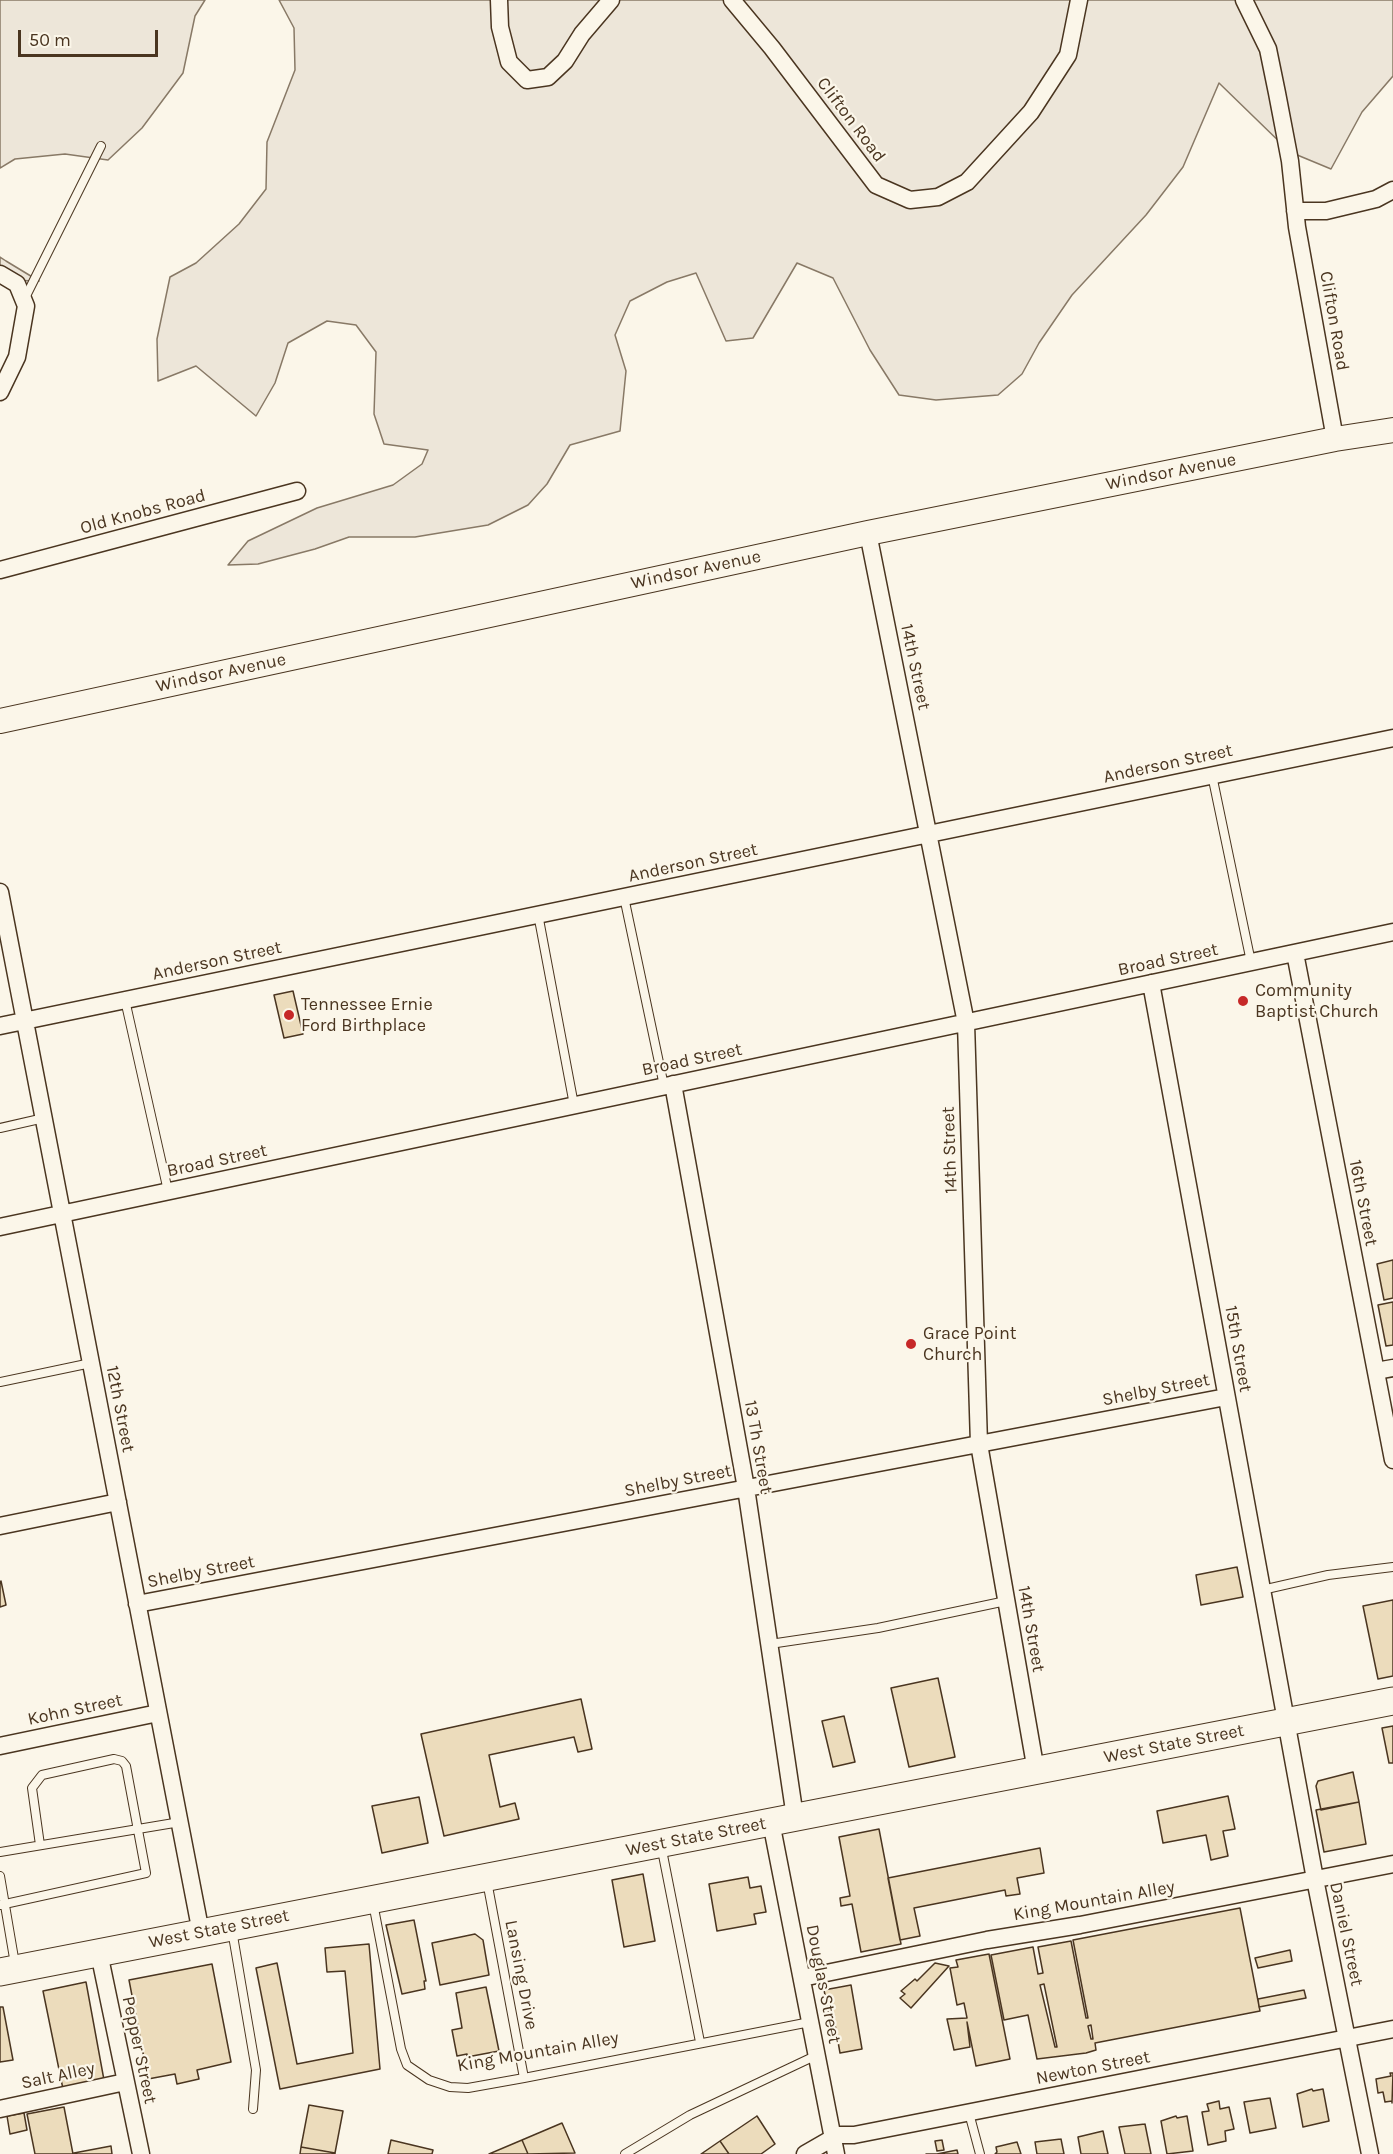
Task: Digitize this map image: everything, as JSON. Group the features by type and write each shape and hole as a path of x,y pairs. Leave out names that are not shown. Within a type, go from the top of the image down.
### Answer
{"main road":[{"name":"West State Street","path":"8,1970 1393,1701"}],"street":[{"path":"499,0 500,27 509,62 527,80 548,77 565,61 582,34 611,0"},
{"name":"Clifton Road","path":"732,0 772,48 876,185 910,200 938,197 968,182 1031,112 1068,55 1079,0"},
{"name":"Clifton Road","path":"1244,0 1268,49 1290,162 1295,211 1335,439"},
{"path":"1295,211 1326,211 1376,199 1393,190"},
{"path":"0,274 17,284 26,306 17,357 0,392"},
{"name":"Windsor Avenue","path":"0,721 868,533 1335,439 1393,430"},
{"name":"Old Knobs Road","path":"0,570 297,491"},
{"name":"14th Street","path":"868,533 966,1023 979,1444 1036,1771"},
{"name":"Anderson Street","path":"0,1026 1393,738"},
{"name":"12th Street","path":"0,892 201,1933"},
{"name":"Broad Street","path":"0,1227 1393,932"},
{"name":"16th Street","path":"1295,953 1393,1460"},
{"name":"15th Street","path":"1151,983 1286,1722"},
{"name":"13 Th Street","path":"669,1085 746,1488 770,1644 783,1820"},
{"path":"1376,1371 1393,1368"},
{"name":"Shelby Street","path":"137,1604 1226,1397"},
{"path":"0,1526 118,1502"},
{"name":"Kohn Street","path":"0,1746 158,1713"},
{"name":"Daniel Street","path":"1286,1722 1370,2154"},
{"name":"Douglas Street","path":"783,1820 802,1978 835,2146"},
{"name":"King Mountain Alley","path":"802,1978 987,1940 1080,1925 1393,1864"},
{"name":"Pepper Street","path":"99,1953 141,2154"},
{"name":"Newton Street","path":"805,2154 969,2113 1393,2029"},
{"name":"Salt Alley","path":"0,2109 125,2082"}],"lane":[{"path":"23,300 101,146"},
{"path":"1212,775 1251,962"},
{"path":"624,897 669,1085"},
{"path":"538,914 574,1105"},
{"path":"125,1000 168,1191"},
{"path":"0,1128 44,1118"},
{"path":"0,1382 91,1363"},
{"path":"1262,1590 1328,1575 1393,1567"},
{"path":"770,1644 878,1628 1006,1601"},
{"path":"3,1904 146,1873 126,1766 122,1761 114,1759 42,1774 32,1788 40,1845"},
{"path":"0,1852 180,1822"},
{"path":"661,1843 700,2042"},
{"path":"0,1876 8,1970"},
{"name":"Lansing Drive","path":"486,1877 524,2078"},
{"name":"King Mountain Alley","path":"372,1900 401,2049 408,2065 429,2080 450,2087 468,2088 524,2078 811,2022"},
{"path":"231,1927 256,2070 253,2109"},
{"path":"625,2154 690,2115 817,2055"},
{"path":"969,2113 980,2154"}],"shaded area":[{"path":"0,0 205,0 195,16 183,73 142,128 108,160 65,154 15,159 0,168"},
{"path":"279,0 1393,0 1393,76 1362,112 1331,169 1290,152 1219,83 1183,167 1146,215 1072,295 1039,343 1022,374 998,395 936,400 899,395 870,350 833,278 797,263 753,338 726,341 696,273 667,282 630,301 615,335 626,371 620,431 570,445 547,484 528,505 488,525 415,537 349,537 315,549 258,564 228,565 248,541 317,508 393,485 422,464 428,450 384,444 374,414 376,352 356,325 327,321 288,343 275,383 256,416 196,366 158,381 157,339 170,277 196,263 239,224 266,189 267,142 295,70 294,28"},
{"path":"0,257 6,261 39,281 0,280"}],"building":[{"name":"Tennessee Ernie Ford Birthplace","path":"293,991 303,1034 284,1038 274,995"},
{"path":"1393,1260 1393,1298 1384,1300 1377,1264"},
{"path":"1393,1302 1393,1345 1386,1346 1378,1305"},
{"path":"1237,1567 1243,1597 1201,1605 1196,1575"},
{"path":"0,1582 6,1605 0,1607"},
{"path":"1393,1600 1393,1676 1378,1679 1363,1606"},
{"path":"938,1678 955,1757 909,1767 891,1688"},
{"path":"581,1699 592,1749 578,1752 574,1737 489,1755 500,1807 515,1803 519,1819 444,1836 421,1734"},
{"path":"844,1716 855,1762 833,1767 822,1721"},
{"path":"1393,1726 1393,1763 1389,1763 1382,1728"},
{"path":"1353,1772 1359,1802 1321,1810 1316,1786 1318,1781"},
{"path":"1228,1796 1235,1829 1223,1831 1228,1856 1211,1860 1206,1835 1163,1843 1157,1811"},
{"path":"419,1797 428,1843 382,1853 372,1806"},
{"path":"1359,1802 1366,1844 1324,1852 1316,1810"},
{"path":"879,1829 901,1944 861,1952 852,1904 841,1906 840,1898 850,1896 839,1837"},
{"path":"1040,1848 1044,1873 1017,1878 1020,1894 1006,1896 1005,1890 914,1908 920,1936 900,1940 888,1878"},
{"path":"643,1874 655,1941 624,1947 612,1880"},
{"path":"748,1877 750,1888 761,1886 766,1912 754,1914 756,1924 717,1931 709,1884"},
{"path":"1240,1908 1260,2011 1095,2043 1096,2050 1086,2053 1037,2059 1028,2015 1004,2020 991,1955 1033,1947 1038,1974 1043,1973 1038,1947 1071,1941 1086,2018 1088,2018 1073,1940","holes":["1044,1984 1057,2047 1055,2047 1040,1985","1091,2025 1093,2039 1091,2039 1088,2026"]},
{"path":"414,1920 426,1981 424,1981 425,1989 402,1994 386,1925"},
{"path":"475,1934 483,1940 489,1975 440,1985 432,1943"},
{"path":"369,1944 380,2069 280,2089 256,1968 277,1963 297,2064 353,2053 345,1971 327,1972 325,1948"},
{"path":"1290,1950 1292,1961 1258,1968 1255,1958"},
{"path":"989,1954 1010,2059 976,2066 967,2022 970,2047 954,2050 947,2019 967,2018 964,2003 957,2005 950,1968 958,1967 956,1960"},
{"path":"935,1963 949,1966 911,2008 900,1998 905,1994 901,1991 915,1979 917,1981"},
{"path":"212,1964 231,2062 197,2070 199,2079 177,2084 175,2074 148,2079 129,1980"},
{"path":"86,1982 104,2080 63,2089 43,1991"},
{"path":"851,1985 862,2049 840,2053 834,2019 830,2019 824,1990"},
{"path":"486,1987 499,2051 467,2057 467,2054 457,2056 452,2030 462,2028 456,1993"},
{"path":"1304,1990 1306,1998 1259,2007 1258,1999"},
{"path":"0,2007 3,2007 13,2060 0,2062"},
{"path":"1390,2073 1393,2073 1392,2103 1392,2101 1385,2102 1383,2092 1378,2093 1376,2079 1391,2076"},
{"path":"1312,2089 1313,2091 1323,2089 1329,2121 1303,2127 1297,2094"},
{"path":"1270,2098 1276,2128 1250,2133 1244,2102"},
{"path":"1219,2101 1220,2109 1229,2107 1234,2129 1225,2131 1226,2141 1208,2145 1202,2112 1209,2111 1207,2104"},
{"path":"309,2105 343,2111 335,2153 301,2147"},
{"path":"64,2107 73,2154 35,2154 27,2114"},
{"path":"24,2113 27,2130 10,2134 7,2116"},
{"path":"757,2116 775,2144 761,2154 729,2154 720,2141"},
{"path":"1176,2116 1177,2118 1187,2116 1193,2151 1167,2154 1161,2121"},
{"path":"562,2123 575,2153 528,2154 522,2140"},
{"path":"1145,2124 1151,2154 1125,2154 1119,2127"},
{"path":"1103,2131 1108,2154 1081,2154 1078,2137"},
{"path":"1061,2139 1064,2154 1037,2154 1035,2142"},
{"path":"391,2140 433,2150 432,2154 388,2154"},
{"path":"522,2140 528,2154 489,2154"},
{"path":"942,2140 944,2150 937,2151 935,2141"},
{"path":"720,2141 729,2154 701,2154"},
{"path":"1017,2142 1021,2154 995,2154 996,2147"},
{"path":"111,2146 112,2154 74,2153"},
{"path":"301,2147 335,2153 335,2154 300,2154"},
{"path":"957,2150 958,2154 937,2154"}],"place":[{"name":"Community Baptist Church","path":"1243,1001"},
{"name":"Tennessee Ernie Ford Birthplace","path":"289,1015"},
{"name":"Grace Point Church","path":"911,1344"}]}
